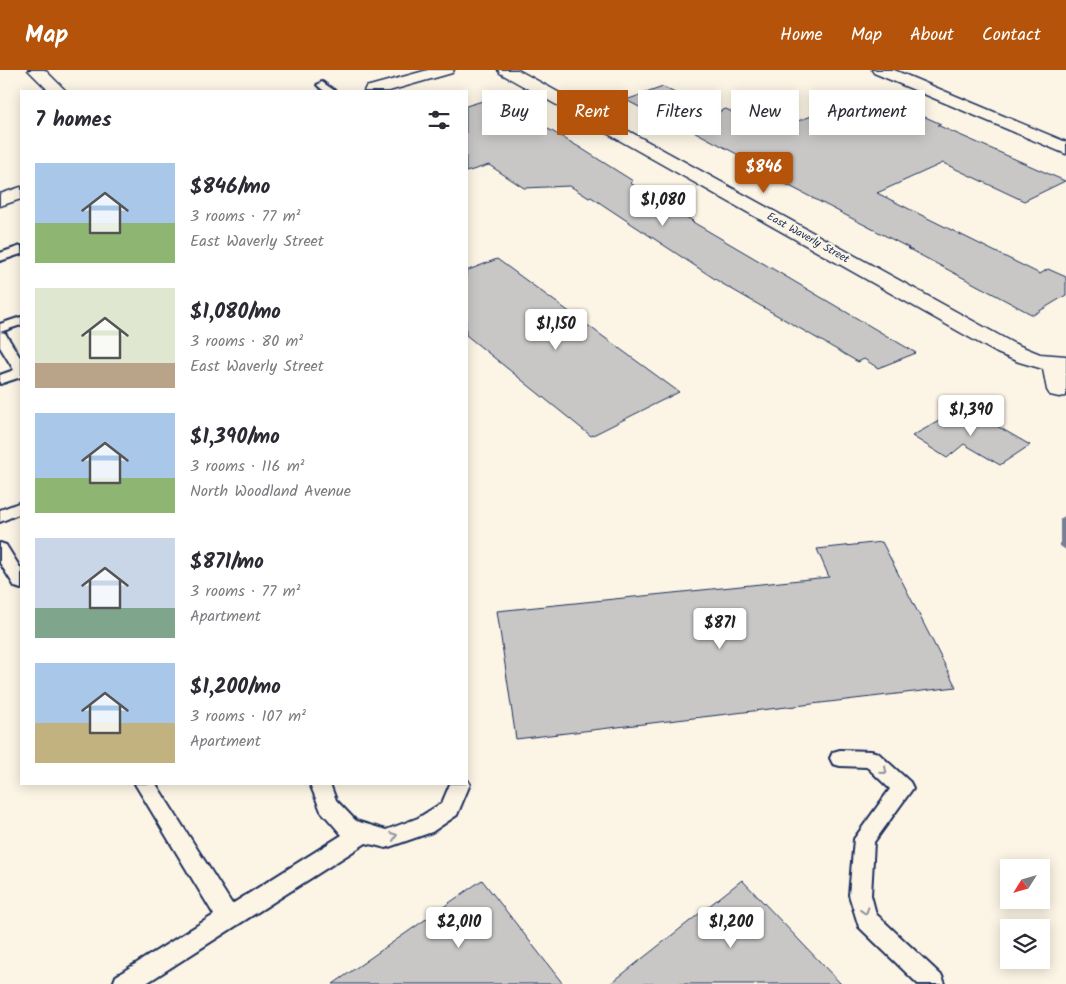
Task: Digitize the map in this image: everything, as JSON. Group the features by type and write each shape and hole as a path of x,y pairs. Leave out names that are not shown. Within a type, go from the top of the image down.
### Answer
{"street":[{"path":"36,70 57,90"},
{"path":"376,90 446,70"},
{"name":"East Waverly Street","path":"506,70 1005,348 1024,357 1060,363"},
{"path":"880,70 1066,149"},
{"path":"0,200 20,193"},
{"path":"1059,390 1060,363"}],"lane":[{"path":"0,257 20,250"},
{"path":"0,328 20,321"},
{"path":"0,336 20,368"},
{"path":"0,380 20,370"},
{"path":"0,516 20,507"},
{"path":"0,549 20,581"},
{"path":"840,758 871,759 903,788 864,839 860,895 867,920 934,984"},
{"path":"146,785 228,918"},
{"path":"320,785 328,805 350,829 386,839 425,826 450,809 460,785"},
{"path":"124,984 365,832"}],"building":[{"path":"663,87 669,90 654,90"},
{"path":"638,96 638,106 628,101 628,99"},
{"path":"482,101 482,135 547,135 547,128 633,181 630,183 693,221 691,221 916,353 878,368 864,359 858,362 721,283 591,197 589,198 570,186 524,188 489,165 468,171 468,105"},
{"path":"726,109 731,112 731,135 799,135 799,121 809,117 809,135 925,135 925,117 941,124 937,125 1065,181 1024,201 943,163 877,193 1040,274 1048,269 1066,277 1066,295 1033,315 745,163 750,161 701,135 721,135 721,111"},
{"path":"497,259 679,392 591,436 468,337 468,270"},
{"path":"964,407 1030,445 1000,465 964,444 947,458 912,436"},
{"path":"882,542 956,687 516,739 497,611 829,577 817,549"},
{"path":"482,880 563,984 333,984"},
{"path":"742,880 841,984 610,984"}],"waterway":[{"path":"1066,519 1066,546"}]}
